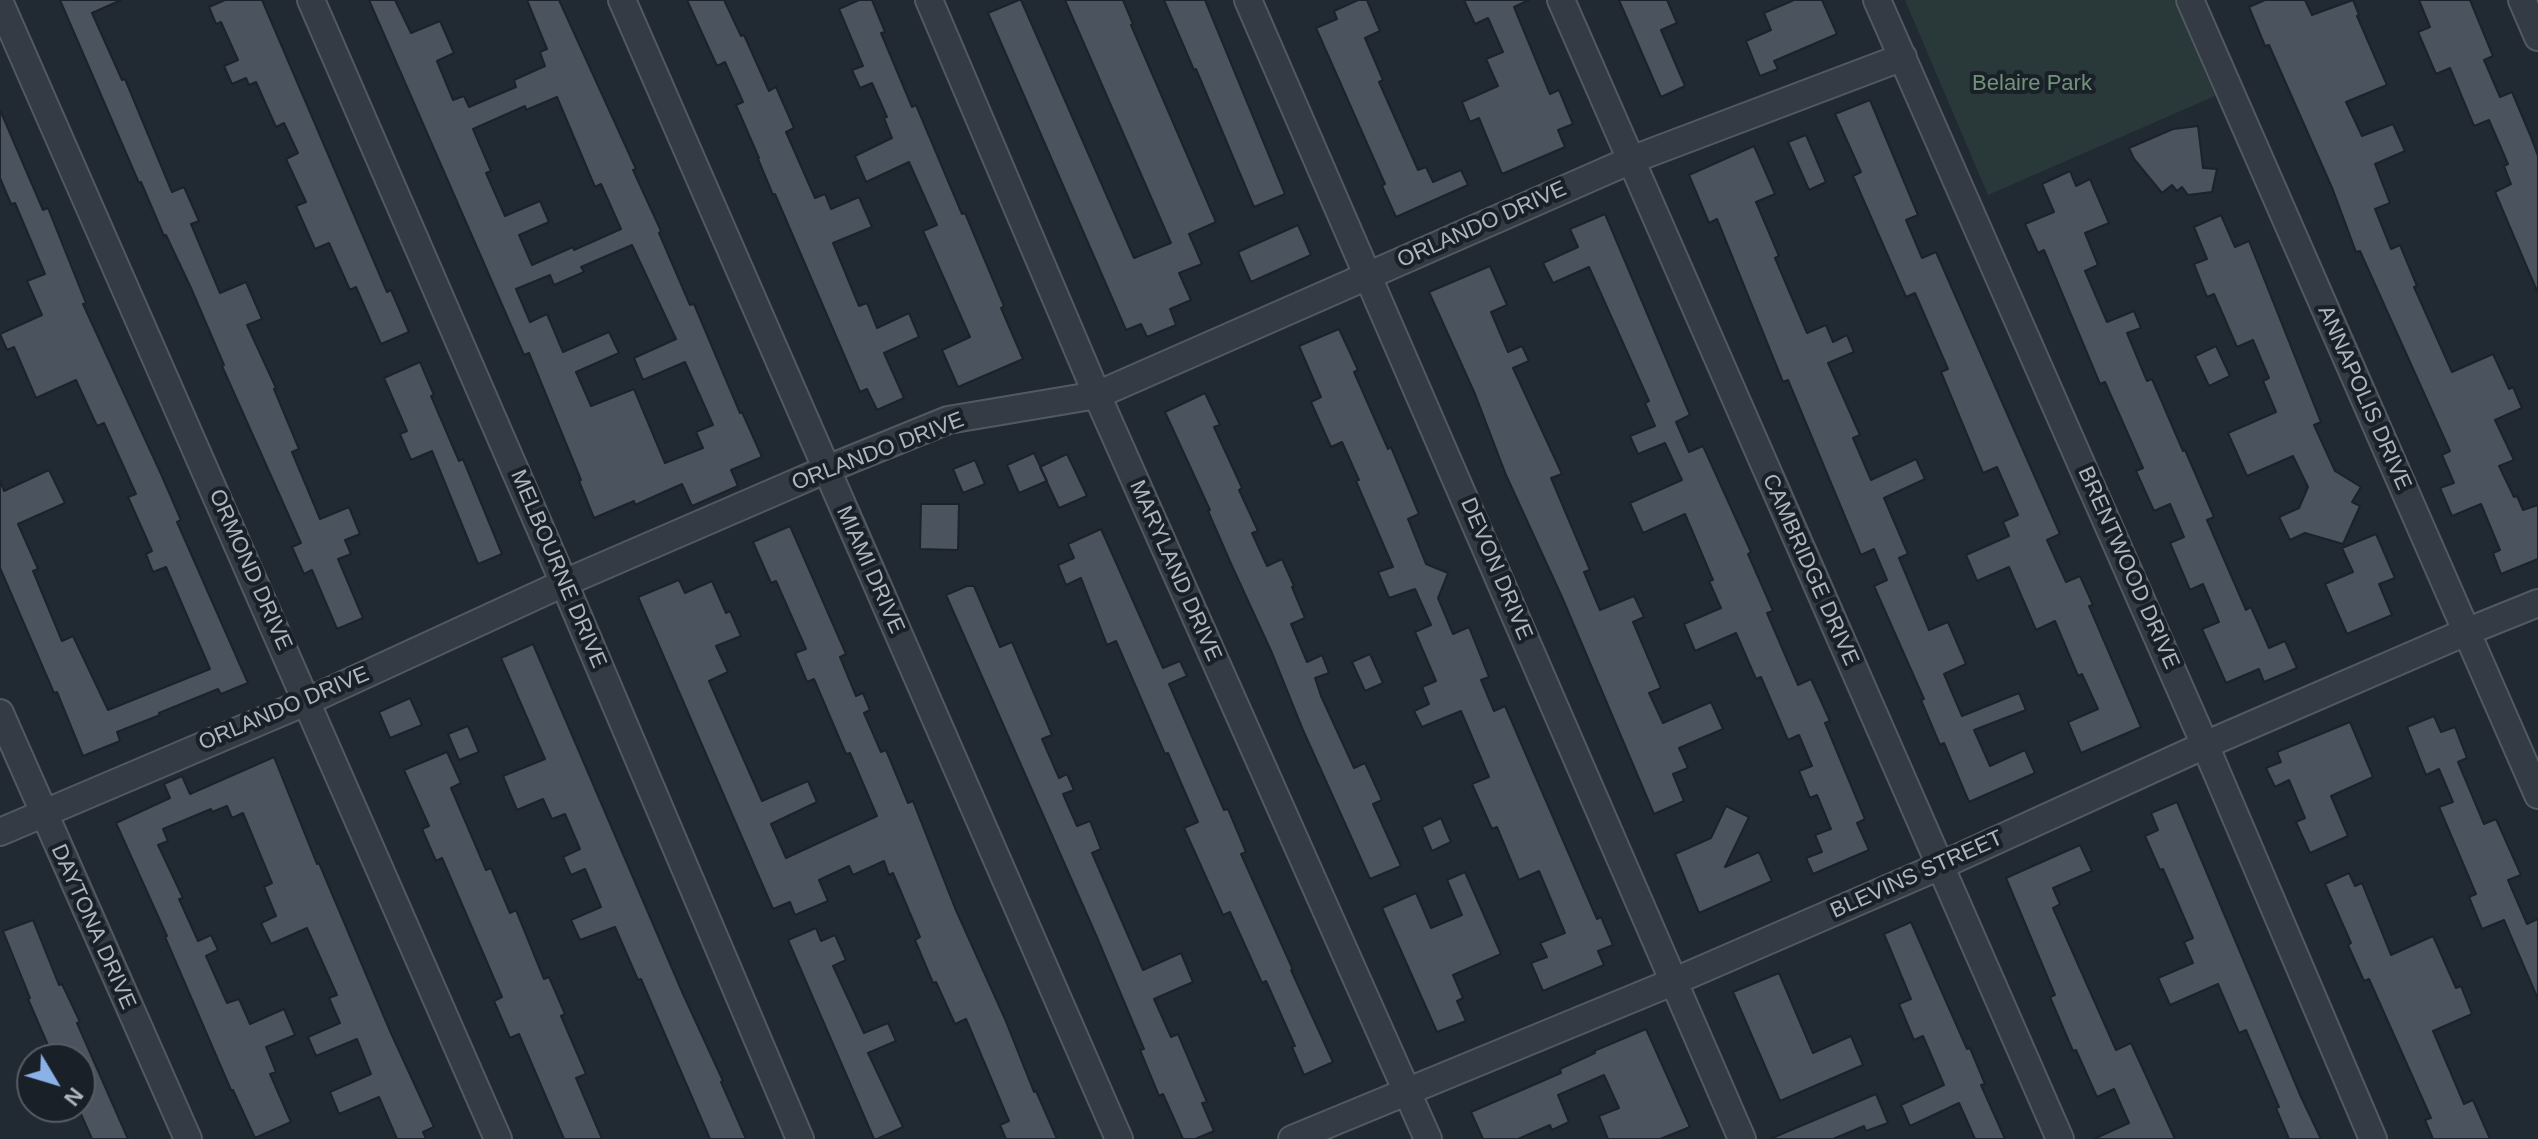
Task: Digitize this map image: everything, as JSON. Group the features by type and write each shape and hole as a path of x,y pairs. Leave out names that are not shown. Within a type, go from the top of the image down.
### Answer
{"street":[{"name":"MELBOURNE DRIVE","path":"311,0 564,583 800,1139"},
{"name":"MIAMI DRIVE","path":"622,0 1119,1139"},
{"name":"MARYLAND DRIVE","path":"929,0 1097,395 1428,1139"},
{"name":"DEVON DRIVE","path":"1248,0 1742,1139"},
{"name":"CAMBRIDGE DRIVE","path":"1561,0 2060,1139"},
{"name":"BRENTWOOD DRIVE","path":"1877,0 2205,745 2373,1139"},
{"name":"ANNAPOLIS DRIVE","path":"2190,0 2538,795"},
{"path":"2522,0 2538,37"},
{"name":"ORMOND DRIVE","path":"0,3 498,1139"},
{"name":"ORLANDO DRIVE","path":"0,832 308,701 564,583 825,470 948,420 1097,395 1631,160 1903,57"},
{"name":"BLEVINS STREET","path":"1292,1139 1675,981 1940,866 2205,745 2538,603"},
{"name":"DAYTONA DRIVE","path":"0,713 188,1139"}],"green space":[{"name":"Belaire Park","path":"1905,0 2174,0 2215,96 1988,195"}],"building":[{"path":"60,0 121,0 92,13 122,80 125,79 172,192 184,187 199,221 191,224 220,293 246,282 262,319 247,325 299,449 292,452 320,519 349,507 360,534 345,540 351,554 338,559 363,618 337,629 312,570 304,574 292,547 301,543 222,366 191,288 139,183"},
{"path":"225,0 262,0 387,292 391,290 409,332 381,344 356,287 350,290 329,243 315,249 296,206 306,202 286,159 298,153 284,123 276,127 256,82 249,85 246,78 232,84 224,66 238,60 221,22 216,24 209,7"},
{"path":"369,0 395,0 411,33 440,21 454,53 437,61 453,100 464,96 469,107 516,87 514,80 545,66 540,52 547,49 527,0 559,0 636,169 633,170 690,305 694,304 762,457 731,470 738,486 692,506 682,484 635,505 634,501 594,518 529,353 524,355","holes":["557,97 595,187 601,184 621,229 532,265 519,235 549,222 540,201 505,216 486,173 491,171 473,129 525,106 526,110","632,245 676,339 634,358 643,380 685,362 713,425 696,432 703,448 665,463 634,389 591,406 576,372 619,353 609,332 563,352 547,314 530,322 516,289 550,275 554,285 584,272 581,267"]},
{"path":"687,0 724,0 741,36 744,35 769,91 776,87 794,128 786,132 815,198 825,194 831,209 859,197 872,227 833,243 859,306 867,303 877,328 909,313 919,337 884,353 904,398 877,410 867,389 860,392 736,105 743,102 725,62 717,66"},
{"path":"859,0 872,0 885,32 881,33 912,107 916,105 962,214 965,213 1023,359 958,387 942,350 970,337 923,231 937,225 909,162 866,182 855,156 892,138 884,118 887,117 872,83 860,88 852,70 863,66 839,9"},
{"path":"1019,0 1134,258 1171,243 1065,0 1123,0 1216,222 1189,234 1202,264 1179,273 1191,300 1170,309 1176,325 1147,337 1141,324 1126,330 988,13"},
{"path":"1164,0 1205,0 1285,194 1254,207"},
{"path":"1358,0 1367,0 1380,31 1365,38 1383,80 1379,82 1418,170 1426,167 1433,182 1461,170 1468,185 1396,217 1382,186 1385,184 1316,28 1337,19 1334,11"},
{"path":"1464,0 1529,0 1514,7 1550,94 1559,90 1573,124 1558,130 1565,147 1502,174 1479,118 1470,122 1462,102 1498,86 1486,59 1503,52 1488,18 1475,24"},
{"path":"1619,0 1667,0 1677,23 1661,30 1685,86 1661,97"},
{"path":"1794,0 1822,0 1837,34 1774,61 1778,69 1760,76 1746,41 1771,30 1764,13"},
{"path":"2265,0 2305,0 2312,15 2353,0 2387,85 2346,102 2362,136 2393,124 2405,151 2375,164 2390,203 2375,209 2391,249 2400,245 2417,286 2414,287 2452,372 2493,354 2509,389 2513,387 2522,408 2495,420 2514,460 2499,466 2523,510 2538,505 2538,559 2501,574 2493,553 2500,550 2481,504 2452,516 2440,488 2454,483 2442,455 2450,451 2360,251 2356,252 2333,190 2249,7"},
{"path":"2419,0 2470,0 2493,56 2484,60 2500,97 2512,92 2531,137 2538,156 2538,293 2495,192 2511,184 2504,166 2508,164 2489,120 2474,126 2450,68 2436,74 2418,32 2430,27"},
{"path":"1870,100 1918,215 1906,220 1922,258 1936,252 2060,534 2047,540 2066,582 2080,576 2093,605 2089,606 2141,727 2081,753 2068,722 2098,709 2082,674 2078,676 2055,621 2036,630 2009,567 1977,581 1966,555 2009,536 2003,522 2018,515 1997,467 1983,473 1941,372 1948,369 1915,293 1906,297 1853,176 1861,172 1835,114"},
{"path":"0,110 43,210 48,208 86,303 83,304 161,474 181,520 177,522 248,683 221,694 218,689 159,713 117,732 120,741 83,756 0,568 0,480 4,491 49,470 65,503 18,524 38,569 33,571 62,641 73,636 108,710 210,669 166,567 153,572 146,554 152,551 128,497 136,494 104,423 97,426 76,380 36,398 14,347 7,350 0,334 42,315 27,281 45,274 15,203 11,204 0,178"},
{"path":"2198,126 2203,168 2217,169 2212,192 2188,195 2182,187 2177,191 2172,185 2162,193 2134,159 2129,148 2173,129"},
{"path":"1806,135 1826,182 1809,190 1788,142"},
{"path":"1754,146 1775,194 1756,202 1779,256 1775,258 1807,333 1826,325 1833,342 1847,335 1854,352 1828,363 1860,435 1853,438 1871,480 1916,459 1925,479 1884,498 1908,554 1899,558 1929,630 1948,622 1966,664 1944,674 1962,716 2019,693 2026,710 1974,730 1990,766 2025,750 2035,773 1969,802 1944,743 1940,745 1921,700 1924,699 1874,586 1887,580 1874,549 1861,555 1788,380 1783,382 1717,219 1709,223 1689,175"},
{"path":"2070,171 2076,186 2090,179 2109,223 2085,233 2098,265 2085,271 2107,322 2134,311 2141,328 2127,333 2147,381 2152,379 2214,517 2207,520 2246,610 2251,607 2269,648 2285,641 2297,668 2264,682 2259,669 2226,683 2202,629 2219,622 2203,584 2190,590 2170,543 2184,537 2170,504 2154,511 2136,471 2143,468 2105,382 2100,384 2044,250 2038,253 2025,224 2054,212 2042,184"},
{"path":"1605,214 1690,415 1676,422 1689,452 1703,446 1751,552 1748,554 1773,611 1767,613 1798,685 1811,679 1830,721 1825,723 1865,819 1857,823 1869,850 1813,874 1806,858 1822,852 1815,835 1831,829 1817,795 1810,798 1799,771 1812,766 1799,735 1788,740 1761,677 1756,679 1736,633 1695,651 1684,624 1721,608 1709,581 1713,580 1685,514 1643,533 1630,503 1682,480 1665,443 1638,454 1630,436 1655,426 1645,403 1649,401 1589,267 1553,283 1543,263 1578,247 1570,229"},
{"path":"2221,215 2235,247 2249,241 2321,422 2314,425 2335,471 2361,487 2352,502 2360,506 2343,544 2305,533 2290,540 2279,517 2299,508 2308,487 2293,456 2247,476 2228,433 2276,412 2263,381 2269,378 2253,340 2237,347 2214,294 2207,297 2194,264 2207,259 2194,227"},
{"path":"1298,225 1311,255 1251,282 1238,252"},
{"path":"1490,266 1507,305 1491,312 1508,352 1522,346 1529,361 1513,368 1562,474 1551,478 1590,570 1584,572 1600,610 1634,596 1644,617 1633,622 1661,688 1649,693 1663,723 1711,702 1723,729 1679,748 1688,768 1673,774 1684,801 1654,814 1429,292"},
{"path":"1339,329 1358,370 1354,372 1388,449 1391,447 1419,514 1408,519 1426,564 1448,573 1438,598 1453,634 1469,627 1489,677 1481,680 1494,711 1505,706 1597,919 1601,917 1613,945 1598,951 1604,965 1543,991 1531,963 1547,957 1540,943 1565,933 1539,871 1519,880 1497,827 1492,829 1472,784 1489,777 1461,711 1422,727 1414,711 1429,704 1422,687 1436,681 1415,632 1431,625 1415,589 1389,598 1378,572 1393,567 1356,481 1359,480 1342,442 1331,447 1311,402 1321,397 1299,346"},
{"path":"2216,346 2230,376 2209,386 2195,356"},
{"path":"420,362 434,395 431,396 459,461 463,459 502,554 478,564 432,451 411,460 400,434 407,431 384,378"},
{"path":"1205,393 1220,425 1214,427 1258,531 1252,533 1267,566 1282,559 1294,586 1305,618 1291,624 1307,662 1322,655 1329,673 1315,678 1321,696 1354,768 1365,763 1382,800 1373,804 1401,866 1370,879 1165,412"},
{"path":"1034,453 1047,481 1019,493 1007,465"},
{"path":"1067,454 1087,496 1059,508 1040,467"},
{"path":"975,460 985,484 963,493 953,469"},
{"path":"921,504 959,504 958,550 920,549"},
{"path":"790,526 846,654 840,657 856,696 863,693 870,710 864,713 881,752 886,750 908,803 913,801 955,908 1057,1139 1006,1139 1000,1125 1009,1121 966,1019 955,1024 936,982 933,983 915,940 920,937 893,873 889,875 884,861 853,875 849,866 819,880 828,901 795,915 790,902 773,909 638,597 679,580 685,593 712,581 726,613 730,611 741,636 716,646 728,672 709,681 762,801 808,781 817,802 771,824 786,858 877,816 814,679 807,682 795,653 806,649 776,581 771,583 753,542"},
{"path":"1101,529 1163,668 1180,661 1187,676 1169,684 1224,810 1228,809 1246,852 1241,854 1333,1062 1304,1075 1292,1047 1295,1046 1266,981 1262,983 1230,912 1223,915 1184,828 1198,822 1116,641 1107,645 1081,578 1066,585 1058,565 1074,558 1068,544"},
{"path":"2376,534 2395,578 2379,584 2392,615 2347,634 2325,584 2353,572 2342,548"},
{"path":"974,586 1000,647 1012,642 1052,735 1042,739 1059,778 1067,774 1074,790 1063,794 1077,826 1090,821 1101,849 1092,853 1143,970 1181,953 1193,982 1154,999 1171,1037 1178,1034 1207,1102 1202,1103 1214,1131 1195,1139 1183,1139 1163,1094 1159,1096 1140,1050 1144,1049 1096,935 946,595"},
{"path":"533,644 746,1139 710,1139 641,979 638,980 615,927 580,940 571,920 601,907 585,869 571,875 563,857 580,849 565,814 552,819 543,799 517,810 503,776 545,759 501,658"},
{"path":"1370,654 1383,683 1365,691 1352,662"},
{"path":"410,698 422,725 390,738 379,712"},
{"path":"2434,716 2441,732 2455,727 2467,758 2458,762 2484,824 2496,819 2521,875 2508,880 2527,924 2538,919 2538,999 2504,920 2482,929 2469,897 2476,894 2439,807 2453,802 2439,769 2426,775 2407,727"},
{"path":"2350,722 2373,777 2331,796 2348,836 2310,853 2296,822 2305,818 2289,780 2275,787 2266,768 2281,762 2277,752"},
{"path":"468,726 479,752 459,760 448,734"},
{"path":"447,752 461,783 451,788 486,870 491,868 510,913 516,910 544,979 549,977 565,1014 561,1016 586,1074 576,1078 602,1139 564,1139 519,1034 510,1038 494,1001 502,997 442,858 436,861 422,829 429,826 404,770"},
{"path":"274,757 317,864 434,1127 423,1132 426,1139 397,1139 379,1097 339,1114 330,1092 371,1074 357,1039 316,1056 308,1037 340,1023 329,998 337,995 307,928 271,944 261,923 276,916 264,887 272,883 243,813 232,818 227,806 212,812 211,809 163,829 168,841 158,845 183,898 179,899 198,941 211,935 218,950 206,956 227,1003 239,999 250,1024 284,1009 295,1035 266,1047 276,1072 270,1074 291,1122 255,1138 231,1090 116,823 170,798 164,784 182,776 190,794"},
{"path":"2177,802 2321,1139 2289,1139 2276,1108 2279,1107 2246,1030 2239,1033 2218,984 2170,1005 2158,978 2193,963 2184,942 2193,938 2145,836 2158,830 2151,813"},
{"path":"1726,806 1749,817 1725,867 1759,852 1772,881 1699,913 1675,854 1711,838"},
{"path":"1441,818 1451,842 1432,851 1422,827"},
{"path":"2080,845 2092,871 2053,888 2060,904 2053,908 2116,1050 2131,1043 2175,1139 2094,1139 2129,1123 2114,1089 2097,1097 2076,1050 2073,1051 2050,997 2055,995 2006,878"},
{"path":"1465,872 1501,954 1453,975 1463,998 1457,1001 1466,1021 1437,1032 1382,908 1416,893 1431,928 1462,915 1447,880"},
{"path":"2349,873 2355,886 2362,883 2391,955 2433,936 2456,988 2461,986 2472,1014 2433,1031 2464,1104 2473,1100 2490,1139 2433,1139 2425,1120 2431,1118 2369,979 2364,981 2325,884"},
{"path":"33,920 59,985 62,984 80,1022 77,1023 86,1043 47,1043 3,931"},
{"path":"1911,922 1967,1049 1970,1048 1985,1084 1981,1085 2005,1139 1975,1139 1959,1103 1910,1126 1901,1105 1944,1085 1923,1036 1914,1040 1899,1004 1911,999 1884,934"},
{"path":"816,928 821,941 835,935 846,960 833,966 864,1033 888,1023 896,1041 868,1053 903,1127 877,1139 874,1139 788,940"},
{"path":"1779,973 1813,1053 1851,1036 1863,1065 1780,1101 1733,992"},
{"path":"1646,1029 1690,1127 1660,1139 1608,1139 1599,1116 1619,1108 1604,1075 1558,1095 1569,1122 1552,1130 1550,1125 1518,1139 1483,1139 1471,1112 1561,1073 1560,1069 1594,1051"},
{"path":"96,1066 128,1139 92,1139 85,1123 96,1123"},
{"path":"1876,1094 1888,1123 1866,1131 1864,1126 1833,1139 1770,1139"}]}
